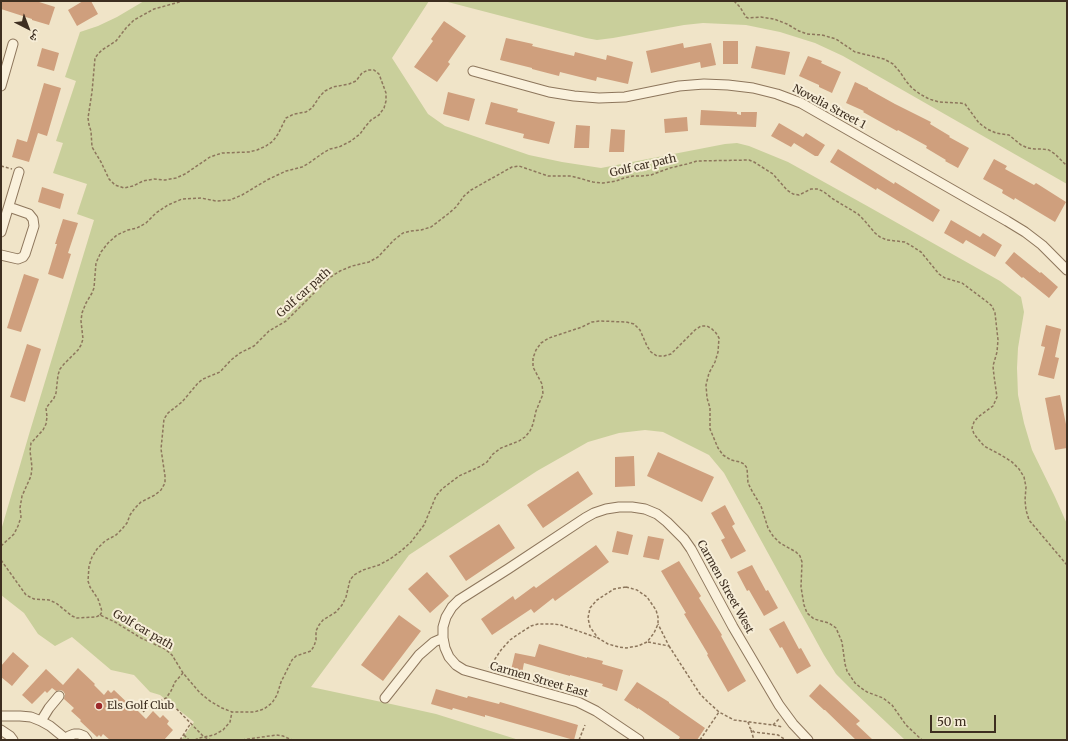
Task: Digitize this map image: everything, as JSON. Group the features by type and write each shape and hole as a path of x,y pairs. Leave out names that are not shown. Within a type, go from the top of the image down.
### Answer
{"street":[{"path":"1,86 13,44"},
{"name":"Novelia Street 1","path":"473,71 549,92 599,98 625,97 679,86 704,84 728,84 777,94 801,103 1007,221 1042,245 1067,270"},
{"path":"1,232 19,172"},
{"path":"1,255 18,259 23,257 34,226 33,219 28,214 9,207"},
{"name":"Carmen Street West","path":"443,638 443,627 446,617 459,600 508,570 594,512 619,507 645,509 657,514 684,539 779,705 793,724 808,740"},
{"path":"385,698 419,655 434,642 443,638"},
{"name":"Carmen Street East","path":"443,638 449,657 456,665 464,670 578,702 596,711 639,740"},
{"path":"393,688 401,694"},
{"path":"41,721 59,696"},
{"path":"1,716 31,717 50,726 65,740 74,734 84,736 87,740"},
{"path":"1,730 13,740"}],"path":[{"path":"1,546 14,534 18,526 22,496 31,476 31,443 43,430 46,424 46,408 54,398 60,369 81,345 83,339 81,326 82,313 94,288 96,263 101,252 108,243 117,235 146,224 156,213 168,205 182,199 201,198 230,200 286,171 302,167 330,149 351,141 360,134 371,120 379,115 384,108 386,93 379,74 374,70 368,70 362,73 356,81 325,90 312,108 306,112 294,114 286,118 278,134 273,141 266,146 249,152 222,153 210,157 185,174 176,178 143,181 134,186 124,188 115,185 109,179 92,146 88,118 95,58 102,50 116,41 134,20 154,9 182,1"},
{"path":"734,1 748,18 761,17 774,19 807,34 822,35 836,39 862,55 884,59 893,64 912,88 928,99 939,102 965,104 979,123 987,129 996,133 1009,135 1028,148 1049,150 1056,154 1067,166"},
{"name":"Golf car path","path":"100,615 102,612 98,599 88,581 88,566 97,549 122,530 135,508 141,502 155,495 161,490 165,483 161,449 164,419 168,413 182,402 198,383 220,372 240,353 254,346 269,331 286,321 329,278 340,271 352,266 369,262 378,257 403,233 431,227 456,207 464,196 471,190 512,167 519,166 548,176 571,176 603,183 633,176 651,175 697,161 749,160 773,174 793,194 799,195 811,189 818,189 858,214 880,237 887,240 904,242 921,252 939,274 945,278 962,283 992,306 995,313 998,340 994,366 997,397 993,406 978,417 972,428 974,434 984,446 1012,462 1019,469 1024,477 1026,487 1025,500 1029,520 1067,565"},
{"name":"Golf car path","path":"1,560 26,595 34,599 49,600 56,603 67,613 77,618 96,617 100,615 164,649 172,655 183,673 200,692 210,701 232,712 230,722 223,730 214,735 195,740"},
{"path":"598,638 588,623 588,613 590,608 603,596 614,589 626,587 637,590 647,597 656,610 658,624 654,633 647,642"},
{"path":"484,676 493,660 510,640 520,632 538,624 554,624 568,627 598,638 619,648 633,647 647,642 669,646"},
{"path":"658,624 669,646 700,694 719,712 734,720 783,727"},
{"path":"143,712 151,705 166,698 175,682 183,673"},
{"path":"166,698 204,737 210,740"},
{"path":"700,740 719,712"},
{"path":"748,722 754,740"},
{"path":"180,740 191,723"},
{"path":"579,740 585,725"},
{"path":"751,730 754,732 775,734 786,740"},
{"path":"184,735 189,740"},
{"path":"242,740 276,735 292,740"},
{"path":"778,740 781,737"}],"green space":[{"path":"144,1 429,1 392,58 428,114 445,126 529,155 601,168 725,144 737,143 749,146 788,162 1000,281 1021,297 1024,312 1018,348 1018,395 1032,450 1067,524 1067,740 905,740 836,674 824,655 724,473 709,455 663,432 645,430 619,433 588,442 537,471 409,555 311,687 436,714 519,740 181,740 194,722 160,695 150,692 134,675 111,670 72,637 55,646 38,634 24,613 1,595 1,527 94,220 77,214 87,184 53,173 63,143 56,141 76,81 65,77 80,32 98,26 117,17"},
{"path":"444,1 1067,1 1067,184 843,56 815,43 780,32 746,25 703,23 597,40"}],"building":[{"path":"1,1 36,1 55,7 49,25 1,9"},
{"path":"83,1 91,1 98,14 77,26 68,10"},
{"path":"444,21 466,36 448,62 450,64 437,82 414,67 433,41 431,39"},
{"path":"506,38 574,56 575,52 606,60 607,55 633,62 628,84 597,77 596,81 560,72 559,76 500,60"},
{"path":"723,41 738,41 738,64 723,64"},
{"path":"683,43 684,48 711,43 716,65 701,68 700,62 651,73 646,51"},
{"path":"756,46 790,52 785,75 751,68"},
{"path":"42,48 59,53 54,71 37,66"},
{"path":"808,56 822,61 821,63 841,72 832,93 799,76"},
{"path":"855,82 931,122 930,124 950,136 949,137 969,148 958,168 926,148 927,146 898,130 897,131 863,112 864,111 846,103"},
{"path":"44,83 61,88 47,136 38,133 29,162 12,157 17,139 27,142"},
{"path":"448,92 475,99 469,121 443,114"},
{"path":"491,102 518,109 517,112 555,122 549,144 523,138 524,134 485,124"},
{"path":"701,110 737,112 737,114 741,115 741,112 757,112 756,127 700,125"},
{"path":"687,117 688,131 665,133 664,119"},
{"path":"779,123 803,137 806,133 825,145 818,156 815,156 794,143 791,147 771,136"},
{"path":"576,125 590,126 589,148 574,148"},
{"path":"611,129 625,130 624,152 609,152"},
{"path":"838,149 894,184 895,182 940,210 933,222 830,162"},
{"path":"994,159 1007,166 1005,169 1034,185 1036,183 1066,202 1055,222 1015,198 1014,200 1002,193 1003,190 983,179"},
{"path":"42,187 64,194 60,209 38,202"},
{"path":"63,219 78,223 68,253 71,254 63,279 48,274"},
{"path":"951,220 980,237 983,233 1002,245 995,257 966,240 963,244 944,233"},
{"path":"1014,252 1058,287 1049,298 1005,263"},
{"path":"24,274 39,279 21,332 7,328"},
{"path":"1046,325 1061,329 1055,357 1059,358 1054,379 1038,375 1045,347 1041,346"},
{"path":"27,344 41,349 25,402 10,397"},
{"path":"1060,395 1067,429 1067,448 1055,450 1045,398"},
{"path":"658,452 714,477 702,502 647,476"},
{"path":"634,456 635,486 615,487 615,457"},
{"path":"578,471 593,494 543,528 527,505"},
{"path":"725,505 735,524 732,526 746,551 731,559 721,540 725,538 711,513"},
{"path":"499,524 515,548 466,581 449,556"},
{"path":"617,531 633,535 628,555 612,552"},
{"path":"648,536 664,539 659,560 643,557"},
{"path":"596,545 609,562 555,601 553,598 534,613 531,609 492,635 481,619 513,596 515,600 534,586 536,588"},
{"path":"679,561 701,596 699,598 722,635 721,636 746,681 728,692 707,655 708,654 684,614 686,613 661,571"},
{"path":"752,565 766,591 768,590 778,608 764,616 749,590 747,591 737,572"},
{"path":"427,572 449,596 430,613 408,589"},
{"path":"399,615 421,631 383,681 361,665"},
{"path":"784,621 799,649 801,648 811,666 797,674 782,647 780,648 769,629"},
{"path":"539,644 587,658 603,661 602,664 623,670 617,691 602,686 603,684 524,663 522,673 511,670 515,653 535,657"},
{"path":"13,652 29,666 12,686 1,677 1,666"},
{"name":"Els Golf Club","path":"78,668 104,695 108,690 111,693 114,690 146,719 153,711 160,718 163,715 169,721 167,724 173,730 164,740 110,740 103,734 101,737 99,735 97,737 71,711 74,708 64,699 65,694 63,691 56,691 52,688 47,693 45,691 32,704 22,695 46,669 63,685"},
{"path":"637,682 669,702 705,728 697,740 678,740 680,737 624,700"},
{"path":"820,684 860,721 856,724 873,740 856,740 809,696"},
{"path":"436,689 467,698 468,696 499,704 500,702 578,725 574,740 485,715 485,717 453,708 452,710 431,704"}],"place":[{"name":"Els Golf Club","path":"99,706"}]}
